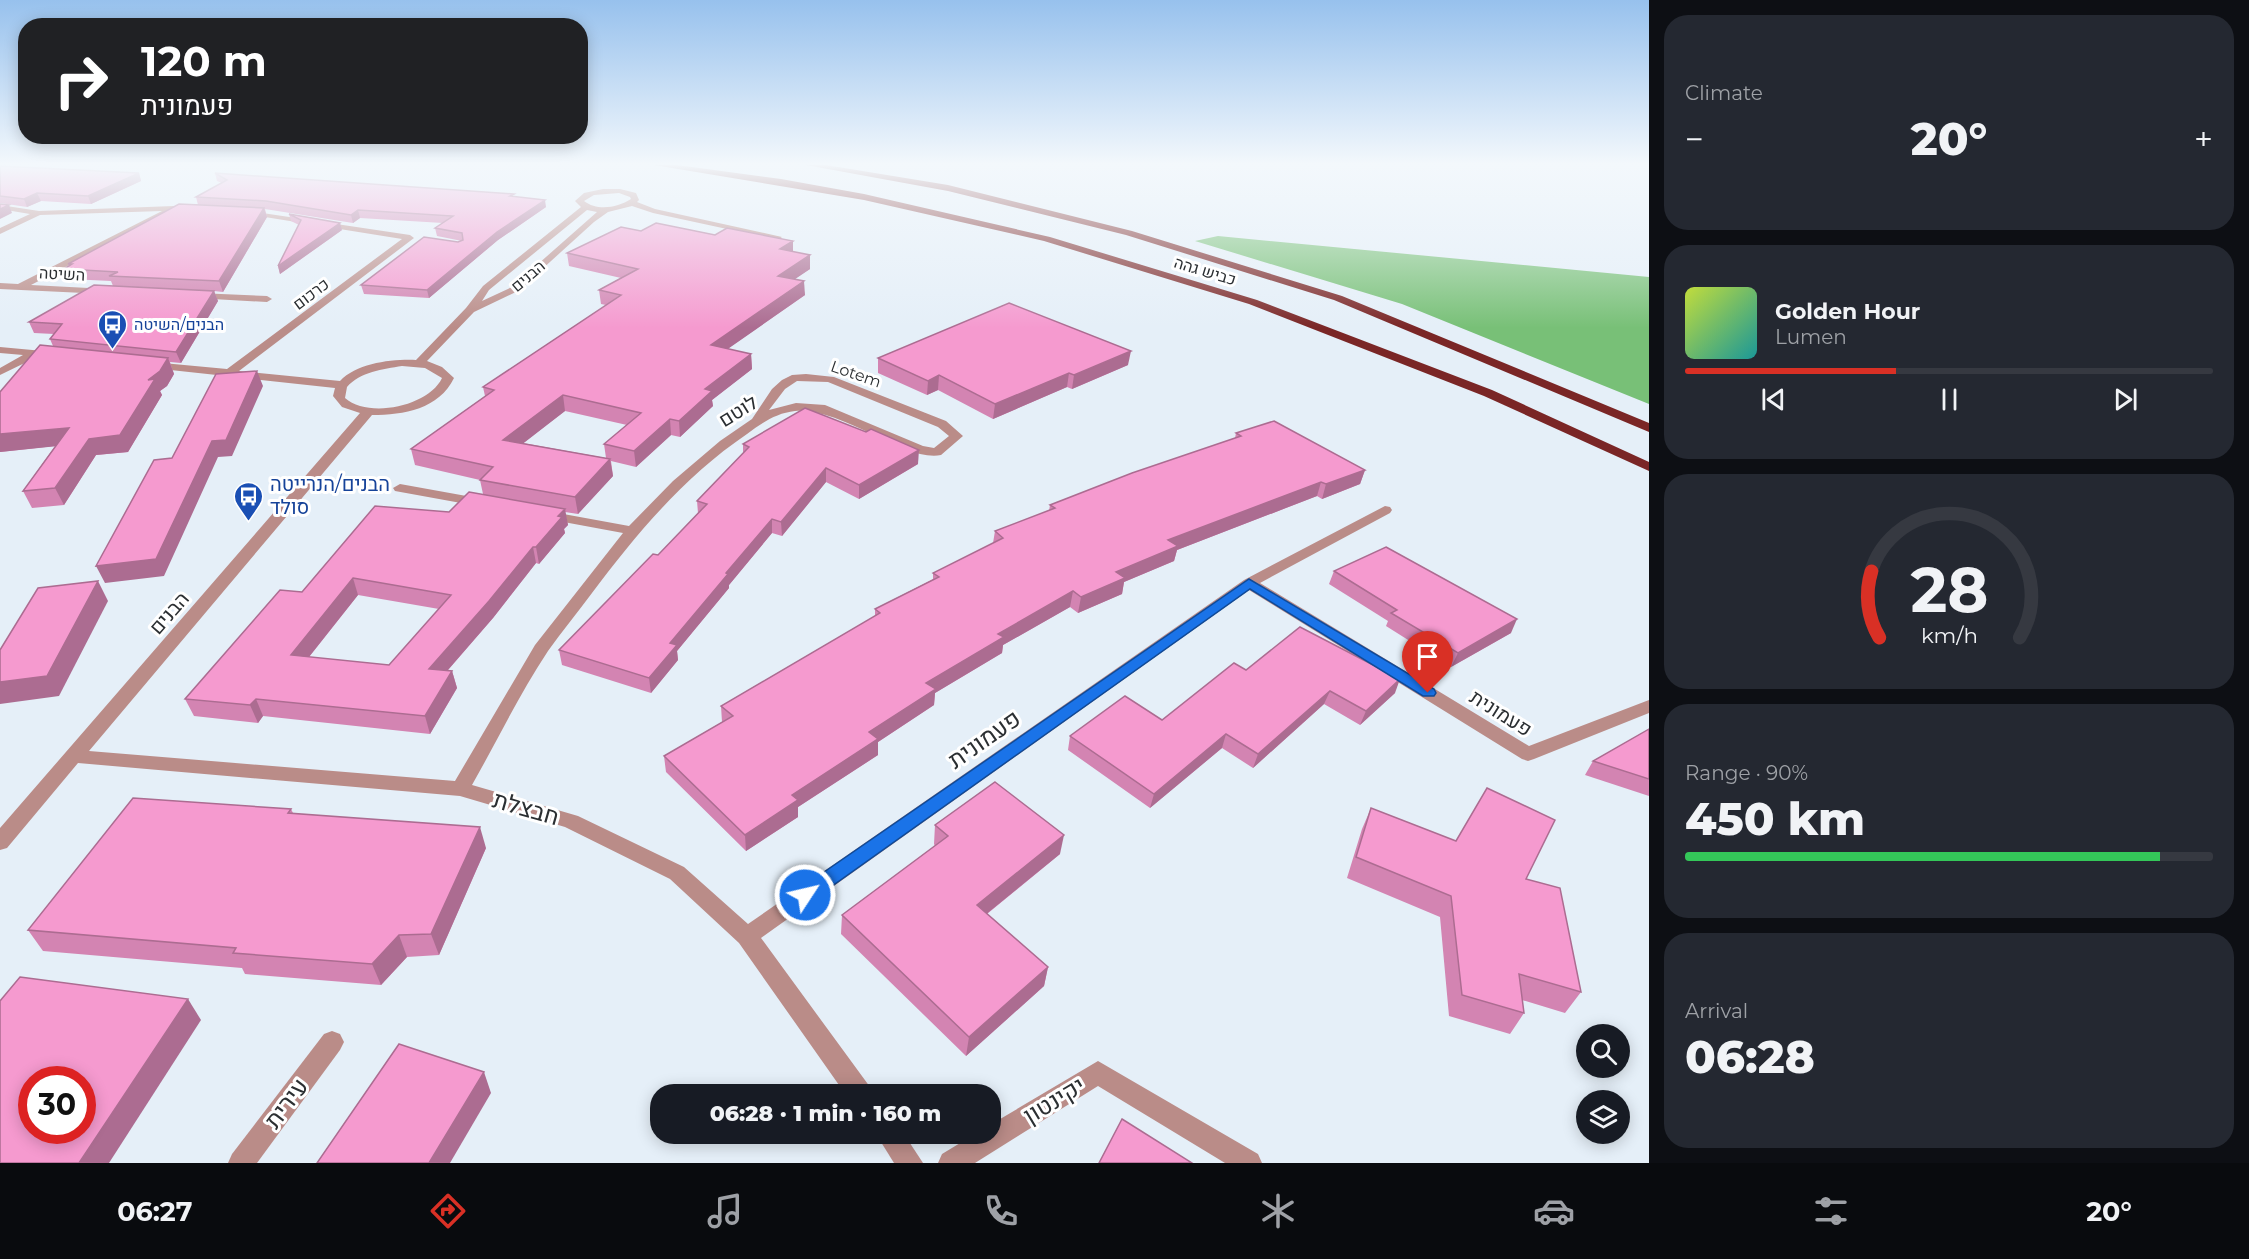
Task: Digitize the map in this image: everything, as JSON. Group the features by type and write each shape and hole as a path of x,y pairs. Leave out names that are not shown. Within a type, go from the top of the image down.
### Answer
{"highway":[{"name":"כביש גהה","path":"961,219 1047,239 1254,302 1488,393 1649,467"},
{"name":"כביש גהה","path":"1072,219 1338,297 1649,428"}],"street":[{"path":"0,231 25,219"},
{"path":"19,287 156,219"},
{"name":"כרכום","path":"229,373 415,239 303,219"},
{"name":"הבנים","path":"419,363 471,310 486,288 571,219"},
{"name":"הבנים","path":"471,310 515,289 592,219"},
{"path":"693,219 778,237"},
{"name":"השיטה","path":"0,286 113,291"},
{"path":"184,295 267,299"},
{"path":"0,350 70,356"},
{"path":"0,372 36,353"},
{"path":"138,363 342,385"},
{"path":"419,363 443,371 448,378 447,386 439,394 408,407 369,411 345,405 339,399 342,385 367,370 419,363"},
{"name":"Lotem","path":"756,423 766,405 792,380 813,377 830,379 942,424 957,436"},
{"name":"לוטם","path":"460,789 541,649 632,531 678,484 724,444 768,414 796,407 825,409 920,449 938,452 957,436"},
{"name":"הבנים","path":"0,842 369,411"},
{"path":"400,488 493,505"},
{"name":"פעמונית","path":"747,936 1249,583 1385,510"},
{"path":"527,512 632,531"},
{"name":"פעמונית","path":"1249,583 1528,754 1649,706"},
{"name":"חבצלת","path":"75,756 460,789 571,820 677,873 747,936 853,1084"},
{"name":"עירית","path":"241,1163 332,1042"},
{"name":"יקינטון","path":"951,1163 1098,1073 1249,1163"},
{"path":"896,1144 910,1163"}],"green space":[{"path":"1218,236 1649,277 1649,404 1402,304 1195,241"}],"building":[{"path":"151,219 257,219 219,281 109,276 118,272 64,269 72,264 68,264"},
{"path":"319,219 340,223 278,266 301,220"},
{"path":"448,219 516,219 497,232 427,290 361,285 424,237 458,242 463,240 462,233 435,228"},
{"path":"656,223 715,235 727,228 793,241 780,249 810,255 778,276 804,281 711,345 751,354 705,389 712,391 679,421 670,419 634,451 604,444 641,413 563,395 503,440 610,459 575,497 480,480 493,467 411,449 494,390 483,387 621,295 599,290 638,269 567,253 621,227 641,231"},
{"path":"94,285 214,291 176,352 50,339 62,324 29,322"},
{"path":"1009,303 1131,351 1074,375 1069,373 995,404 939,375 928,381 878,358"},
{"path":"40,345 168,358 160,371 148,380 155,379 120,435 89,439 55,488 23,491 69,428 0,434 0,392"},
{"path":"257,371 226,440 212,441 156,559 96,566 154,460 172,458 216,374"},
{"path":"805,408 866,432 871,429 919,450 859,485 826,468 781,522 772,519 726,573 728,574 670,643 677,645 649,678 559,650 653,554 658,555 707,504 697,501 749,447 743,444"},
{"path":"1274,421 1365,470 1326,484 1321,482 1168,540 1178,546 1116,572 1125,578 1081,597 1073,591 998,634 1004,637 926,683 936,689 869,732 878,739 792,795 798,800 745,835 664,756 733,716 721,706 880,613 875,609 939,577 933,573 1003,538 995,531 1055,508 1050,505 1132,473 1241,436 1236,433"},
{"path":"469,492 565,509 558,516 562,517 536,547 533,547 429,669 452,671 425,716 256,699 250,705 185,699 280,590 302,592 375,506 449,512","holes":["353,578 451,595 389,665 291,655"]},
{"path":"1386,547 1517,619 1458,653 1391,613 1397,610 1334,571"},
{"path":"98,581 47,676 0,682 0,650 38,588"},
{"path":"1300,627 1400,679 1366,711 1330,691 1258,754 1226,734 1154,794 1070,736 1125,696 1162,720 1234,663 1246,670"},
{"path":"1649,729 1649,779 1593,761"},
{"path":"995,782 1064,835 977,905 1048,967 969,1037 842,915 948,836 935,825"},
{"path":"1487,788 1555,820 1526,879 1560,888 1581,992 1519,974 1524,1013 1462,995 1451,896 1356,857 1371,808 1456,841"},
{"path":"133,798 291,809 288,813 480,827 431,934 399,935 372,964 233,953 236,948 28,930"},
{"path":"20,977 188,999 96,1137 96,1066 18,1066 18,1144 92,1144 79,1163 0,1163 0,1001"},
{"path":"399,1044 484,1072 429,1163 317,1163"},
{"path":"1122,1119 1192,1163 1099,1163"}],"place":[{"name":"הבנים/השיטה","path":"113,350"},
{"name":"הבנים/הנרייטה סולד","path":"249,522"}],"route":[{"path":"805,895 1249,583 1428,693"}]}
